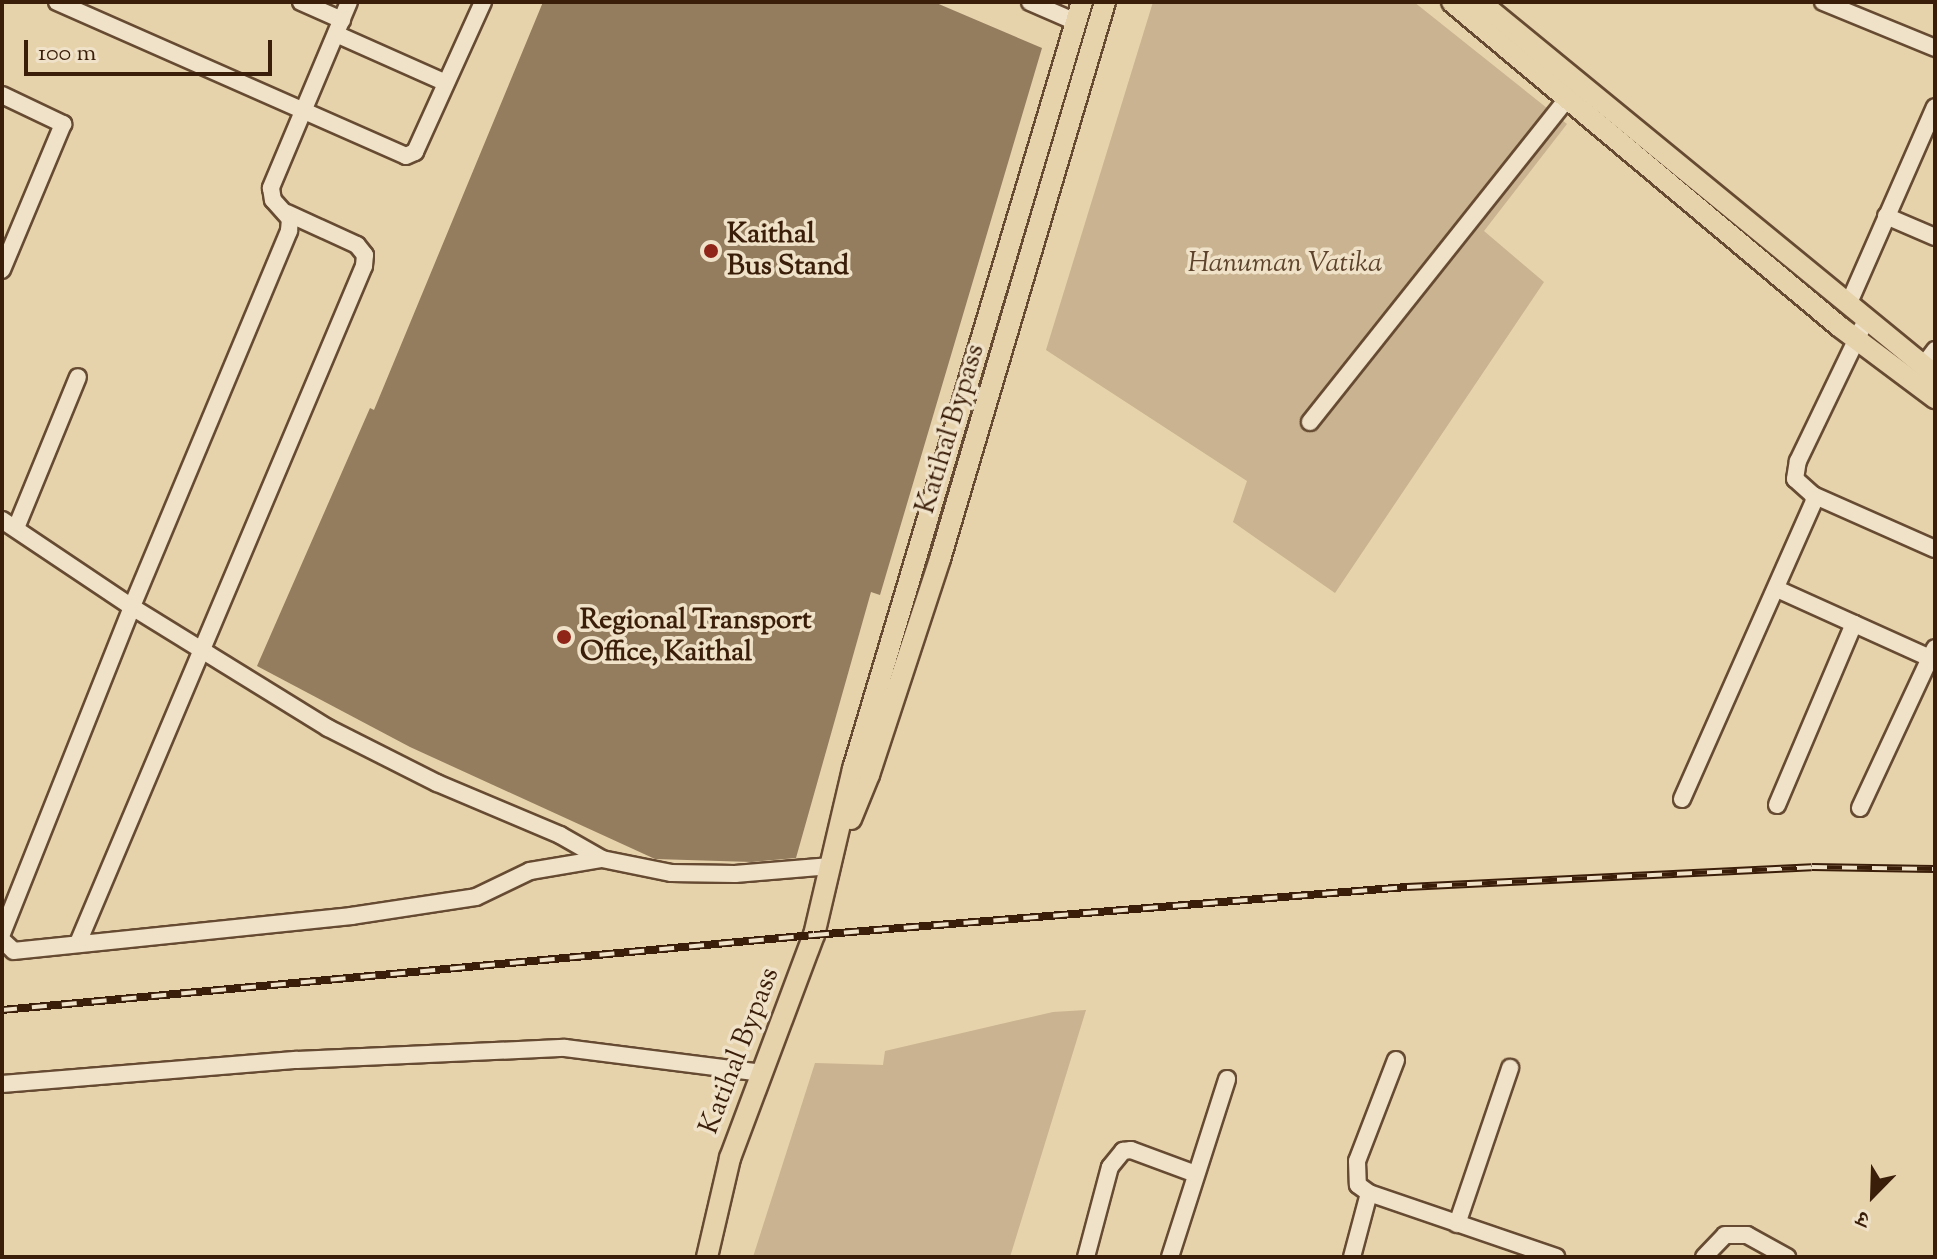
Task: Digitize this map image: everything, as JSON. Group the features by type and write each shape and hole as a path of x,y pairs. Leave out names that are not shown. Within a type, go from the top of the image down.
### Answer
{"main road":[{"name":"Katihal Bypass","path":"707,1257 730,1158 814,935 853,769 1082,2"},
{"name":"Katihal Bypass","path":"831,866 869,775 940,559 1105,2"},
{"path":"1452,2 1857,339 1935,398"},
{"path":"1480,2 1865,320 1931,364"}],"street":[{"path":"57,2 402,156 410,156 483,2"},
{"path":"301,2 339,27 446,83"},
{"path":"78,943 366,260 362,249 352,241 287,213 270,193 349,2"},
{"path":"1030,2 1076,22"},
{"path":"1823,2 1935,48"},
{"path":"2,95 63,124 2,270"},
{"path":"1310,422 1567,99"},
{"path":"1848,305 1935,107"},
{"path":"287,213 289,231 132,607 4,943 78,943 451,902 499,889 530,871 602,859"},
{"path":"1886,216 1935,237"},
{"path":"1865,320 1798,461 1795,479 1813,495 1935,549"},
{"path":"78,377 9,524 132,607 341,735 437,783 560,835 602,859 671,873 735,874 831,866"},
{"path":"1682,799 1777,589 1814,501 1813,495"},
{"path":"1777,589 1854,624 1933,653 1860,808"},
{"path":"1777,805 1854,624"},
{"path":"3,1086 297,1060 565,1048 762,1073"},
{"path":"1396,1060 1357,1161 1358,1185 1369,1193 1534,1253 1556,1257"},
{"path":"1457,1224 1510,1068"},
{"path":"1170,1257 1227,1079"},
{"path":"1086,1257 1110,1167 1123,1151 1131,1150 1196,1174"},
{"path":"1352,1257 1369,1193"},
{"path":"1704,1257 1725,1235 1747,1235 1787,1257"}],"green space":[{"name":"Hanuman Vatika","path":"1153,2 1414,2 1567,124 1484,231 1544,282 1335,593 1233,522 1247,481 1046,350"},
{"path":"1086,1010 1010,1257 753,1257 815,1063 883,1065 885,1051 1053,1012"}],"building":[{"name":"Kaithal Bus Stand","path":"543,2 934,2 1042,48 880,595 871,592 796,858 752,862 655,859 410,747 257,666 370,408 374,410"}],"railway":[{"path":"2,1010 814,935 1407,887 1812,867 1935,869"}],"place":[{"name":"Kaithal Bus Stand","path":"711,251"},
{"name":"Regional Transport Office, Kaithal","path":"564,637"}]}
